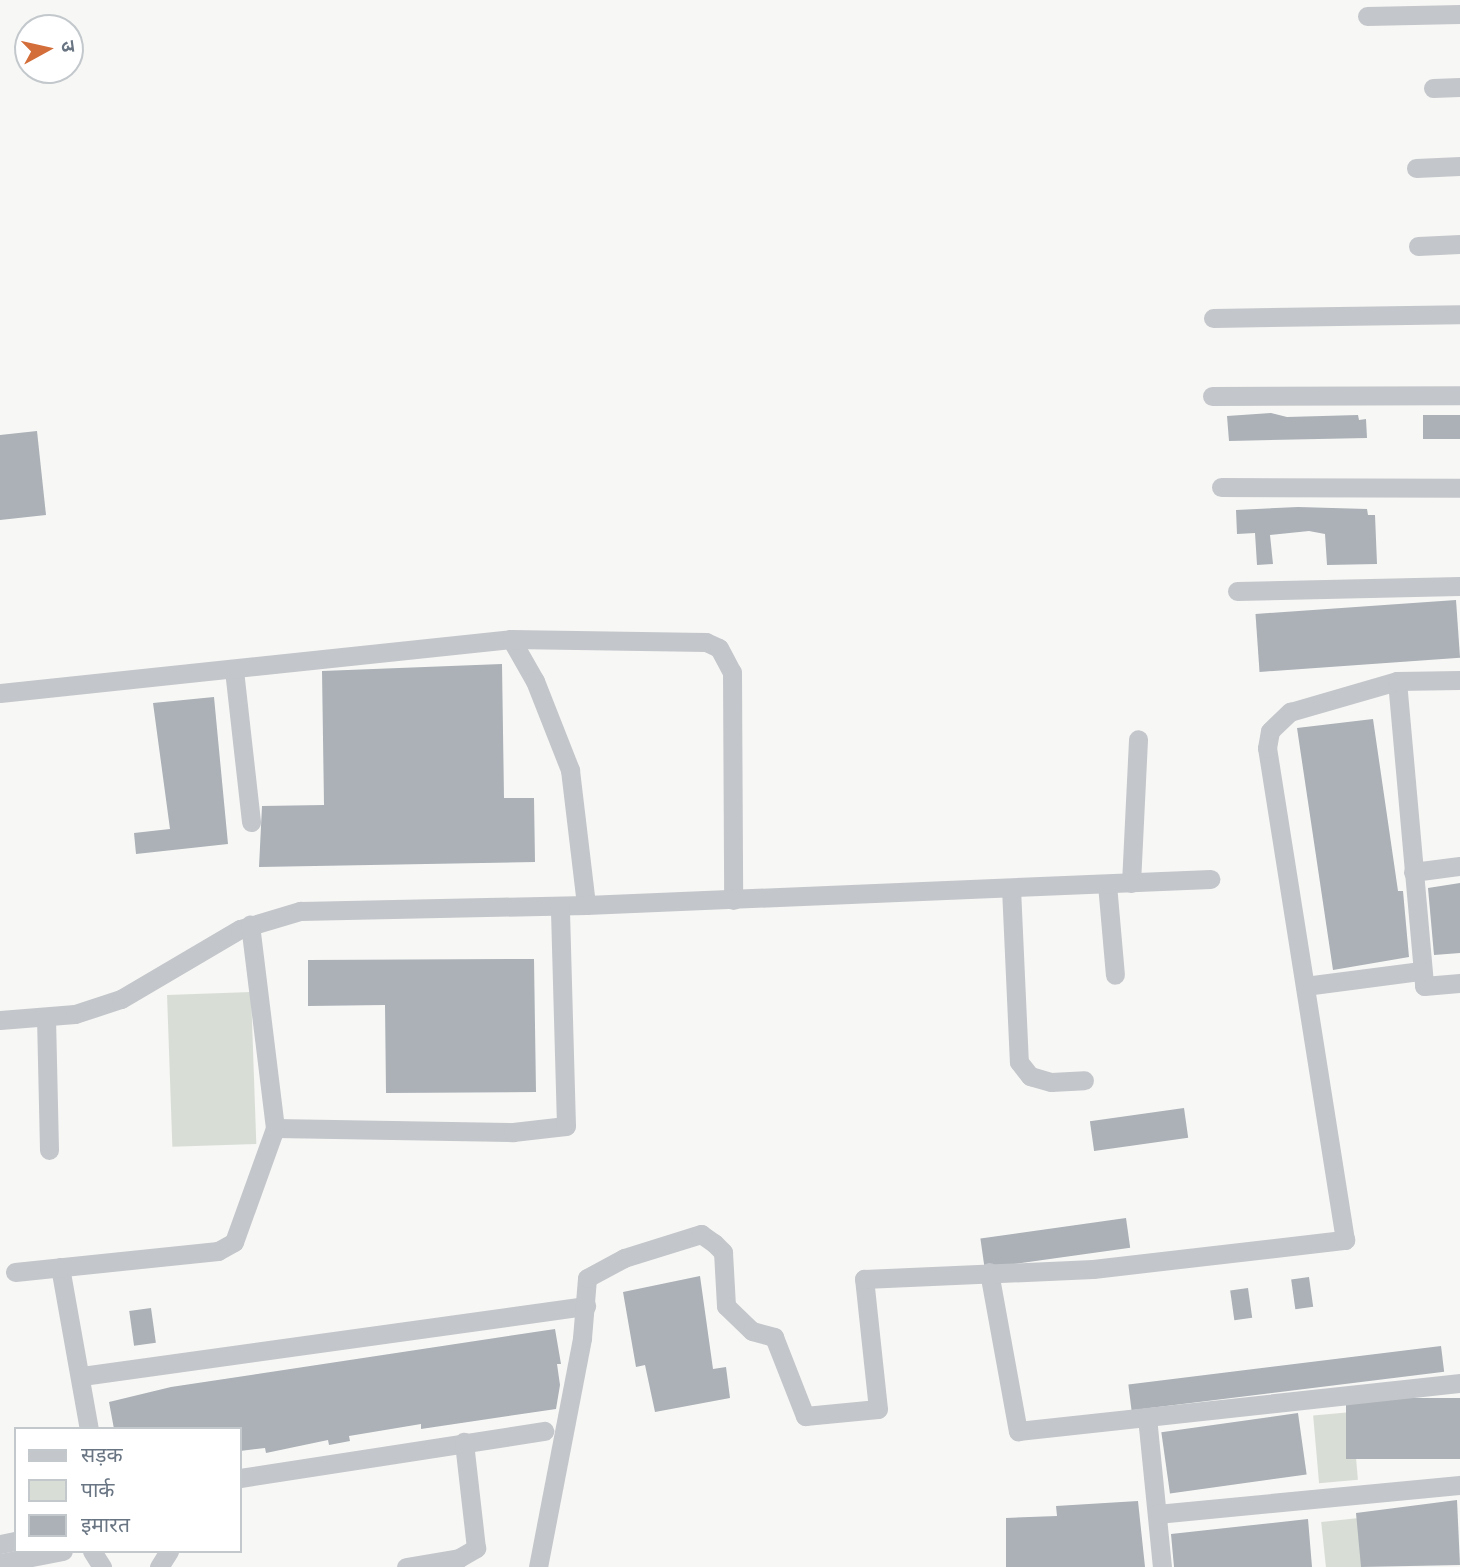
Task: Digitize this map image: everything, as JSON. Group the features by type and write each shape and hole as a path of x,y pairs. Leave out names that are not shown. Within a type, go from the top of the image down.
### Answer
{"street":[{"path":"1367,16 1460,13"},
{"path":"1433,88 1460,87"},
{"path":"1416,168 1460,166"},
{"path":"1418,246 1460,244"},
{"path":"1213,318 1460,314"},
{"path":"1212,396 1460,395"},
{"path":"1221,487 1460,488"},
{"path":"1237,591 1460,586"},
{"path":"511,639 535,681 570,769 586,905"},
{"path":"0,693 511,639 706,642 719,648 732,671 733,900"},
{"path":"234,670 251,822"},
{"path":"538,1567 586,1306 587,1278 624,1258 701,1234 723,1252 726,1306 752,1331 774,1336 805,1416 878,1409 864,1279 1093,1269 1345,1240 1268,748 1270,732 1290,712 1397,681 1460,680"},
{"path":"1397,681 1424,986 1460,983"},
{"path":"1131,883 1138,739"},
{"path":"1413,872 1460,866"},
{"path":"0,1020 75,1014 121,999 250,925 300,911 733,900 1210,879"},
{"path":"1107,884 1115,975"},
{"path":"1011,888 1019,1062 1030,1076 1051,1082 1084,1080"},
{"path":"275,1128 513,1132 566,1126 560,906"},
{"path":"15,1272 218,1251 234,1242 275,1128 250,925"},
{"path":"1305,986 1422,971"},
{"path":"46,1017 49,1150"},
{"path":"60,1267 82,1376 89,1427"},
{"path":"989,1272 1018,1432 1460,1383"},
{"path":"82,1376 586,1306"},
{"path":"1147,1417 1162,1567"},
{"path":"242,1478 544,1431"},
{"path":"406,1567 459,1558 476,1548 464,1443"},
{"path":"1157,1514 1460,1485"},
{"path":"0,1563 52,1553"}],"green space":[{"path":"251,992 256,1144 172,1147 167,995"},
{"path":"1352,1412 1358,1480 1319,1483 1313,1415"},
{"path":"1359,1518 1364,1567 1326,1567 1321,1522"}],"building":[{"path":"1271,413 1287,417 1358,415 1359,420 1366,419 1367,438 1229,441 1227,416"},
{"path":"1423,415 1460,415 1460,439 1423,439"},
{"path":"37,431 46,515 0,520 0,435"},
{"path":"1298,507 1367,509 1368,515 1375,515 1377,564 1327,565 1325,534 1309,531 1270,535 1273,564 1257,565 1255,533 1237,534 1236,510"},
{"path":"1456,600 1460,658 1260,672 1255,614"},
{"path":"502,664 504,798 534,798 535,862 259,867 262,806 324,805 322,671"},
{"path":"214,697 228,844 136,854 134,833 170,829 153,703"},
{"path":"1373,719 1398,891 1403,891 1409,957 1333,970 1297,728"},
{"path":"1460,883 1460,953 1434,955 1428,888"},
{"path":"534,959 536,1092 386,1093 385,1005 308,1006 308,960"},
{"path":"1184,1108 1188,1138 1094,1151 1090,1121"},
{"path":"1126,1218 1130,1248 985,1268 980,1238"},
{"path":"700,1276 713,1369 726,1367 730,1398 655,1412 645,1365 636,1367 623,1292"},
{"path":"1309,1277 1313,1307 1295,1309 1291,1280"},
{"path":"1248,1288 1252,1318 1234,1320 1230,1291"},
{"path":"151,1308 156,1343 134,1346 129,1311"},
{"path":"555,1329 561,1364 557,1364 560,1385 556,1409 421,1429 421,1424 349,1436 350,1441 329,1445 328,1440 266,1453 265,1448 242,1451 242,1427 114,1427 109,1402 171,1387"},
{"path":"1441,1346 1444,1372 1132,1410 1128,1384"},
{"path":"1346,1398 1460,1398 1460,1459 1346,1459"},
{"path":"1298,1413 1307,1474 1170,1494 1161,1432"},
{"path":"1457,1500 1460,1565 1361,1567 1356,1513"},
{"path":"1138,1501 1145,1567 1006,1567 1006,1518 1057,1516 1056,1506"},
{"path":"1308,1519 1312,1567 1174,1567 1171,1534"}]}
